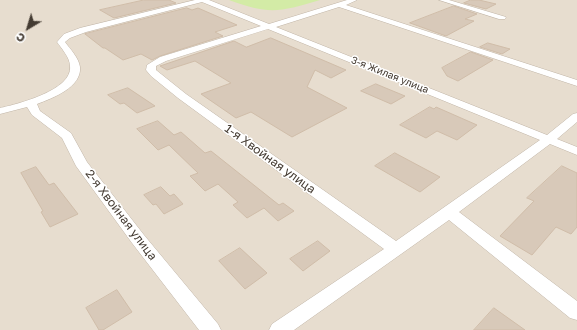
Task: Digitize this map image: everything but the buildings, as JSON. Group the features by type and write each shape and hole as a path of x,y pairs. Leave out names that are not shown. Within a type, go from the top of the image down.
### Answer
{"street":[{"name":"3-я Жилая улица","path":"203,0 577,151"},
{"path":"0,111 32,102 62,88 75,74 76,66 61,42 67,36 83,30 203,0"},
{"path":"270,27 354,0"},
{"path":"442,0 502,17"},
{"path":"340,5 577,83"},
{"name":"1-я Хвойная улица","path":"270,27 163,59 152,65 151,70 182,96 396,249"},
{"name":"2-я Хвойная улица","path":"32,102 36,113 67,136 81,163 133,233 190,306 211,330"},
{"path":"279,330 449,212 549,139 577,116"},
{"path":"449,212 577,312"}],"shaded area":[{"path":"0,0 577,0 577,330 0,330"}],"green space":[{"path":"229,0 320,0 284,9 265,10"}]}
